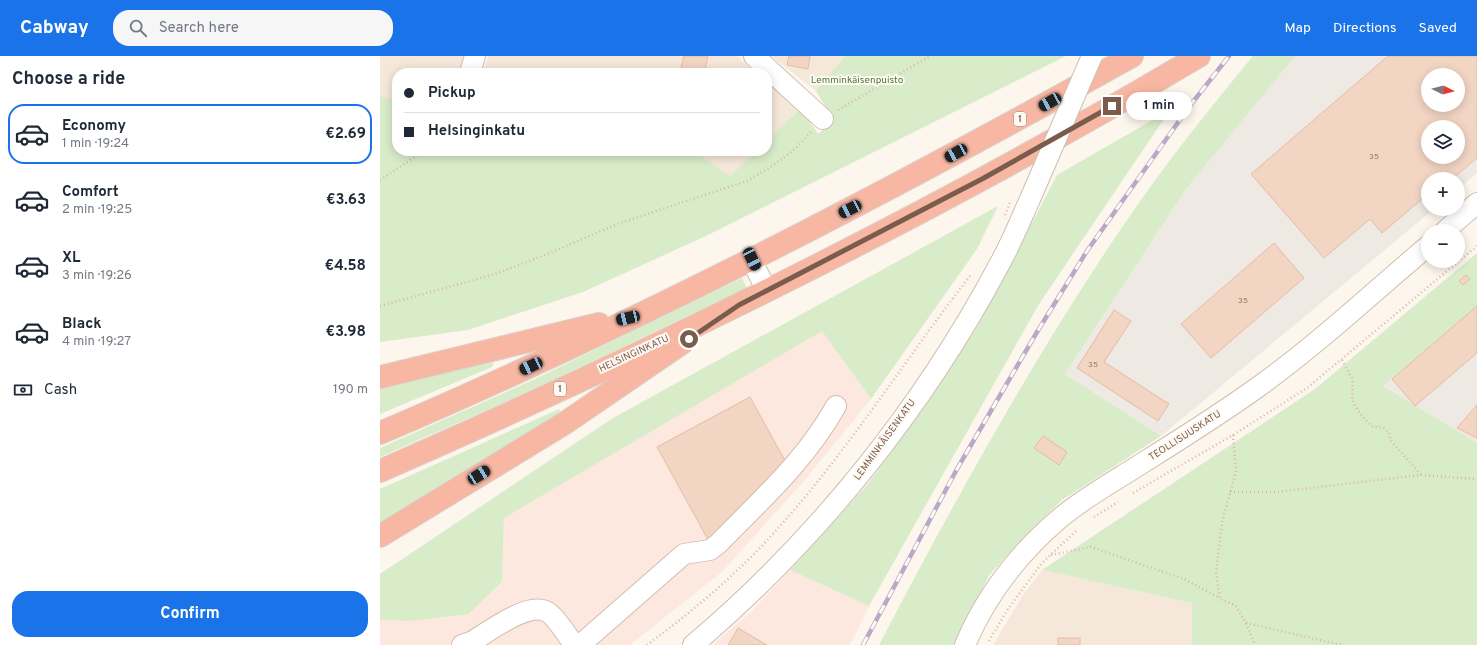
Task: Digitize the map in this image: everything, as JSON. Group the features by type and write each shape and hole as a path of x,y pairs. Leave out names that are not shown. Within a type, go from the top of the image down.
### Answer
{"highway":[{"name":"1","path":"380,433 518,372 643,314 907,180 1132,56"},
{"name":"HELSINGINKATU","path":"380,471 739,305 982,179 1199,56"},
{"path":"380,536 565,423 739,305"},
{"path":"380,378 643,314"}],"street":[{"path":"471,68 475,56"},
{"path":"754,56 767,68"},
{"name":"LEMMINKÄISENKATU","path":"693,645 758,598 815,527 855,481 933,375 986,289 1030,199 1092,56"},
{"path":"772,72 823,119"},
{"path":"1453,224 1477,203"},
{"name":"TEOLLISUUSKATU","path":"965,645 976,619 1009,569 1060,518 1110,483 1260,386 1328,331 1421,252"},
{"path":"752,259 767,290"},
{"path":"580,645 684,554 710,550 718,544 797,463 824,428 836,406"},
{"path":"462,645 472,642 524,611 539,609 549,613 574,645"}],"path":[{"path":"380,306 495,274 546,255 620,223 747,181 769,168 795,149 823,119 930,56"},
{"path":"380,180 416,156"},
{"path":"1002,222 1005,215"},
{"path":"1127,496 1233,435 1307,388 1477,246"},
{"path":"647,645 722,583 780,527 830,465 972,274"},
{"path":"1342,360 1353,380 1352,400 1360,414 1373,427 1383,427 1388,433 1391,441 1421,475"},
{"path":"1220,598 1216,572 1222,522 1236,472 1233,435"},
{"path":"1230,492 1276,492 1421,475 1477,479"},
{"path":"1088,521 1120,500"},
{"path":"986,645 1021,590 1051,555 1082,526"},
{"path":"1051,555 1091,547 1184,580 1235,605 1246,623 1255,645"},
{"path":"1246,623 1342,645"}],"shaded area":[{"path":"380,56 464,56 460,68 392,68 392,100 380,96"},
{"path":"488,56 737,56 750,68 484,68"},
{"path":"771,56 845,56 816,91"},
{"path":"1298,56 1477,56 1477,173 1465,183 1465,172 1421,172 1421,216 1426,216 1161,436 1065,374 1186,189 1291,60"},
{"path":"772,87 801,108 772,135"},
{"path":"701,156 751,156 730,176"},
{"path":"1477,306 1477,443 1383,386"},
{"path":"822,330 871,399 804,481 722,572 630,645 380,645 380,620 410,621 469,614 502,583 504,518"},
{"path":"790,570 869,606 850,645 712,645 751,612"},
{"path":"1042,570 1192,603 1192,645 993,645 1023,595"}],"green space":[{"name":"Lemminkäisenpuisto","path":"845,56 1066,56 708,235 583,292 468,330 380,342 380,96 392,100 392,156 701,156 730,176 751,156 772,156 772,135 801,108 818,134 834,121 816,91"},
{"path":"1253,56 1298,56 1291,61 1186,189 1065,374 1161,436 1062,500 1024,537 990,574 953,645 879,645 966,483 1028,376 1093,271 1172,157"},
{"path":"1170,110 1039,304 869,606 790,570 867,485 915,420 977,327 1057,175"},
{"path":"998,206 977,249 871,399 822,331 504,518 502,582 469,614 410,621 380,620 380,574 613,418"},
{"path":"1477,253 1477,306 1383,386 1477,443 1477,645 1192,645 1192,603 1042,570 1315,389 1459,268 1465,268 1465,263"},
{"path":"742,278 747,288 539,387 380,457 380,448 535,379"},
{"path":"490,362 494,363 492,367 380,414 380,387"},
{"path":"559,409 563,415 380,526 380,489"}],"building":[{"path":"684,56 708,56 705,68 681,68"},
{"path":"789,56 810,56 808,69 787,65"},
{"path":"1388,56 1477,56 1477,158 1460,172 1421,172 1421,200 1382,233 1370,219 1324,258 1251,174"},
{"path":"1274,243 1304,278 1211,358 1181,324"},
{"path":"1466,275 1470,279 1463,285 1459,281"},
{"path":"1477,306 1477,353 1415,406 1392,379"},
{"path":"1114,310 1131,321 1104,362 1169,404 1158,421 1077,368"},
{"path":"750,397 788,466 711,545 657,447"},
{"path":"1477,405 1477,438 1457,428"},
{"path":"1043,436 1067,452 1059,465 1034,448"},
{"path":"738,628 743,631 767,645 728,645"},
{"path":"1058,638 1080,638 1080,645 1058,645"}],"railway":[{"path":"863,645 957,469 1037,332 1087,251 1189,107 1229,56"}],"route":[{"path":"689,339 739,305 982,179 1086,122 1112,106"}]}
